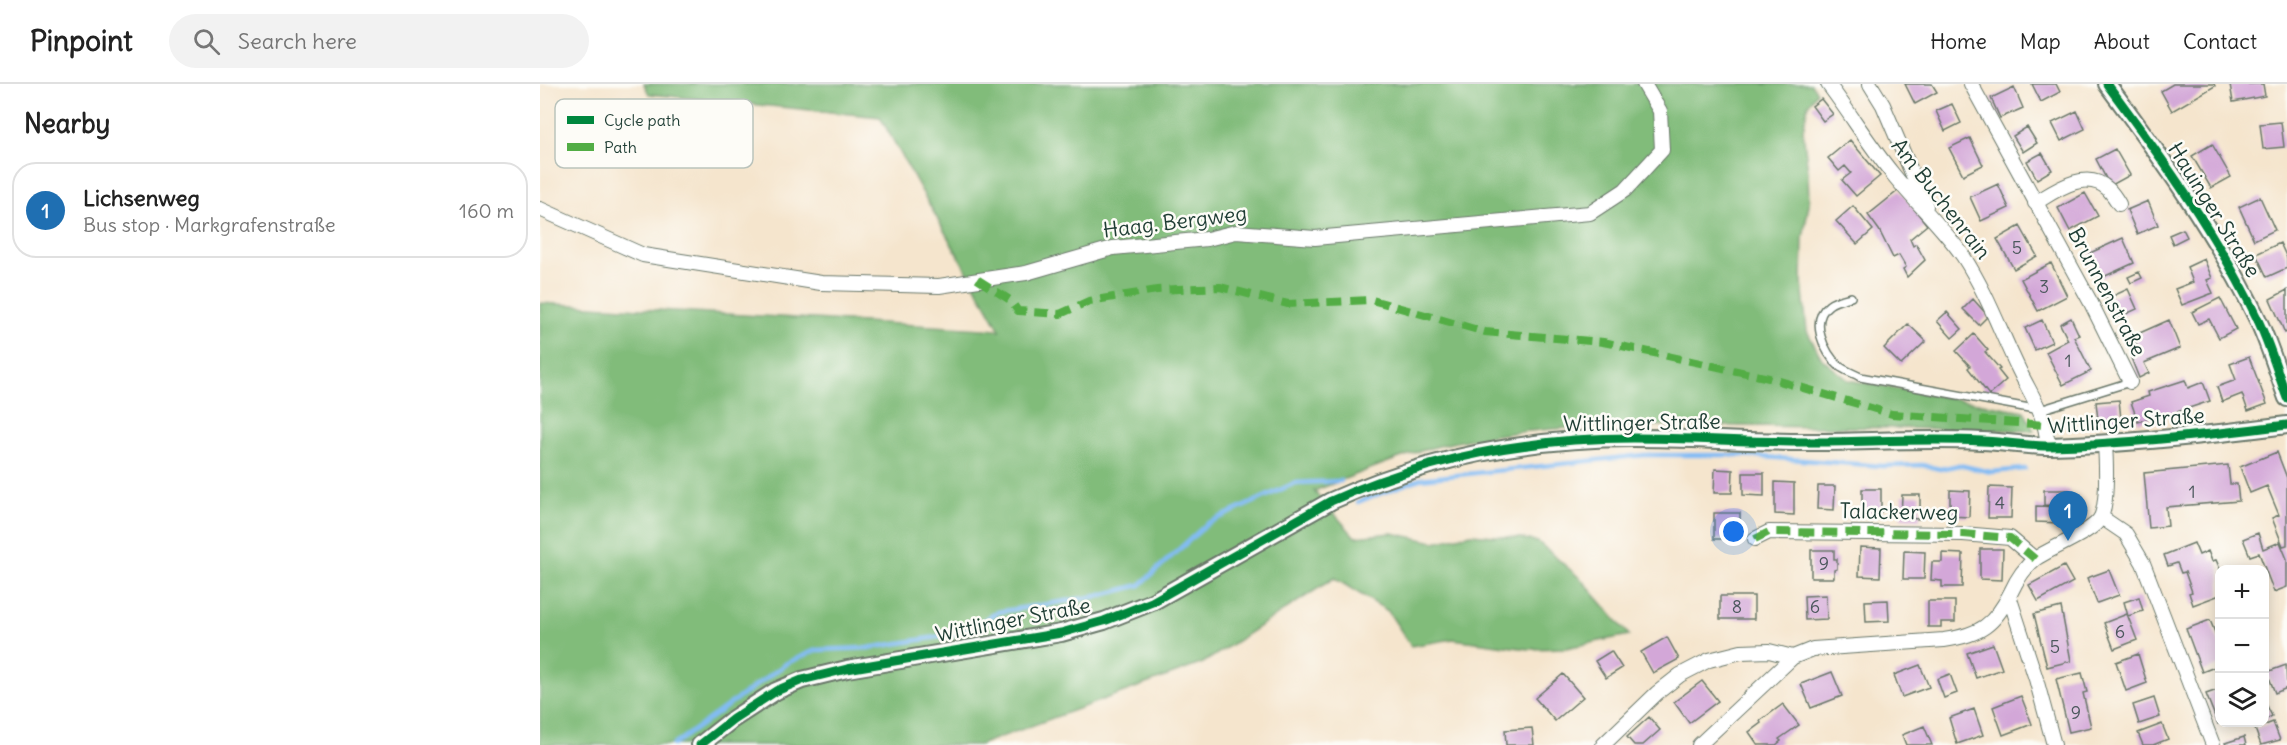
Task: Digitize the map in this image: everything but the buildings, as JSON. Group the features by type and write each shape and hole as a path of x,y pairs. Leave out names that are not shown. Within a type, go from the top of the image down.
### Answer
{"street":[{"name":"Haag. Bergweg","path":"540,209 642,255 821,283 939,286 1026,273 1113,248 1207,239 1236,232 1315,238 1590,213 1624,190 1662,150 1660,111 1644,84"},
{"name":"Am Buchenrain","path":"1828,84 1892,173 1929,213 1962,255 1988,299 2019,370 2040,410 2046,425 2048,446"},
{"path":"1870,84 1883,105 1929,213"},
{"name":"Brunnenstraße","path":"1971,84 2091,303 2130,382"},
{"name":"Hauinger Straße","path":"2107,84 2199,214 2229,265 2257,319 2287,398"},
{"path":"2035,203 2066,185 2090,180 2107,187 2119,204"},
{"name":"Wittlinger Straße","path":"700,745 733,719 776,691 802,680 847,669 1061,633 1104,621 1152,602 1331,501 1419,467 1475,453 1544,443 1631,438 1807,442 1981,441 2048,446 2225,433 2287,425"},
{"path":"1699,745 1793,657 1813,649 1964,637 1981,631 1996,618 2020,574 2036,559 2089,529 2101,517 2107,474 2105,443"},
{"path":"2101,517 2126,534 2143,563 2213,745"},
{"name":"Talackerweg","path":"1755,539 1769,532 1963,534 2010,538 2036,559"},
{"path":"2009,596 2036,679 2054,745"},
{"path":"1603,745 1657,693 1680,675 1709,660 1750,652 1769,651 1793,657"}],"lane":[{"path":"1851,297 1831,303 1822,311 1820,326 1822,342 1840,367 1860,377 2040,410"},
{"name":"Brunnenstraße","path":"2040,410 2130,382"}],"green space":[{"path":"644,84 1811,84 1817,92 1808,105 1803,130 1809,204 1803,238 1802,282 1807,331 1822,359 1848,380 2024,411 2034,431 1667,425 1561,428 1491,436 1438,446 1384,463 1314,491 1355,537 1392,533 1434,542 1471,534 1538,542 1582,580 1629,635 1566,648 1528,649 1453,639 1411,646 1388,611 1334,578 1203,663 979,745 540,745 540,303 1000,330 880,117 753,104 753,99 699,99 649,94"}],"waterway":[{"path":"1358,502 1420,479 1644,455 1739,455 1882,466 1922,465 1940,469 1959,465 1991,472 2025,469"},
{"path":"673,745 787,663 816,650 868,648 963,633 998,612 1098,596 1140,585 1208,523 1295,483 1341,481"}],"marked path":[{"path":"977,279 1010,300 1018,311 1060,314 1089,301 1157,290 1220,287 1288,304 1372,300 1485,332 1603,342 1769,378 1892,414 2046,425"},
{"path":"1755,539 1769,532 1963,534 2010,538 2035,559"}],"cycle path":[{"path":"2107,84 2168,168 2224,255 2261,326 2287,398"},
{"path":"700,745 733,719 776,691 802,680 847,669 1061,633 1104,621 1152,602 1331,501 1404,473 1478,453 1555,442 1633,438 1808,442 1960,440 2050,446 2169,438 2287,425"}],"place":[{"name":"Lichsenweg","path":"2068,541"}]}
